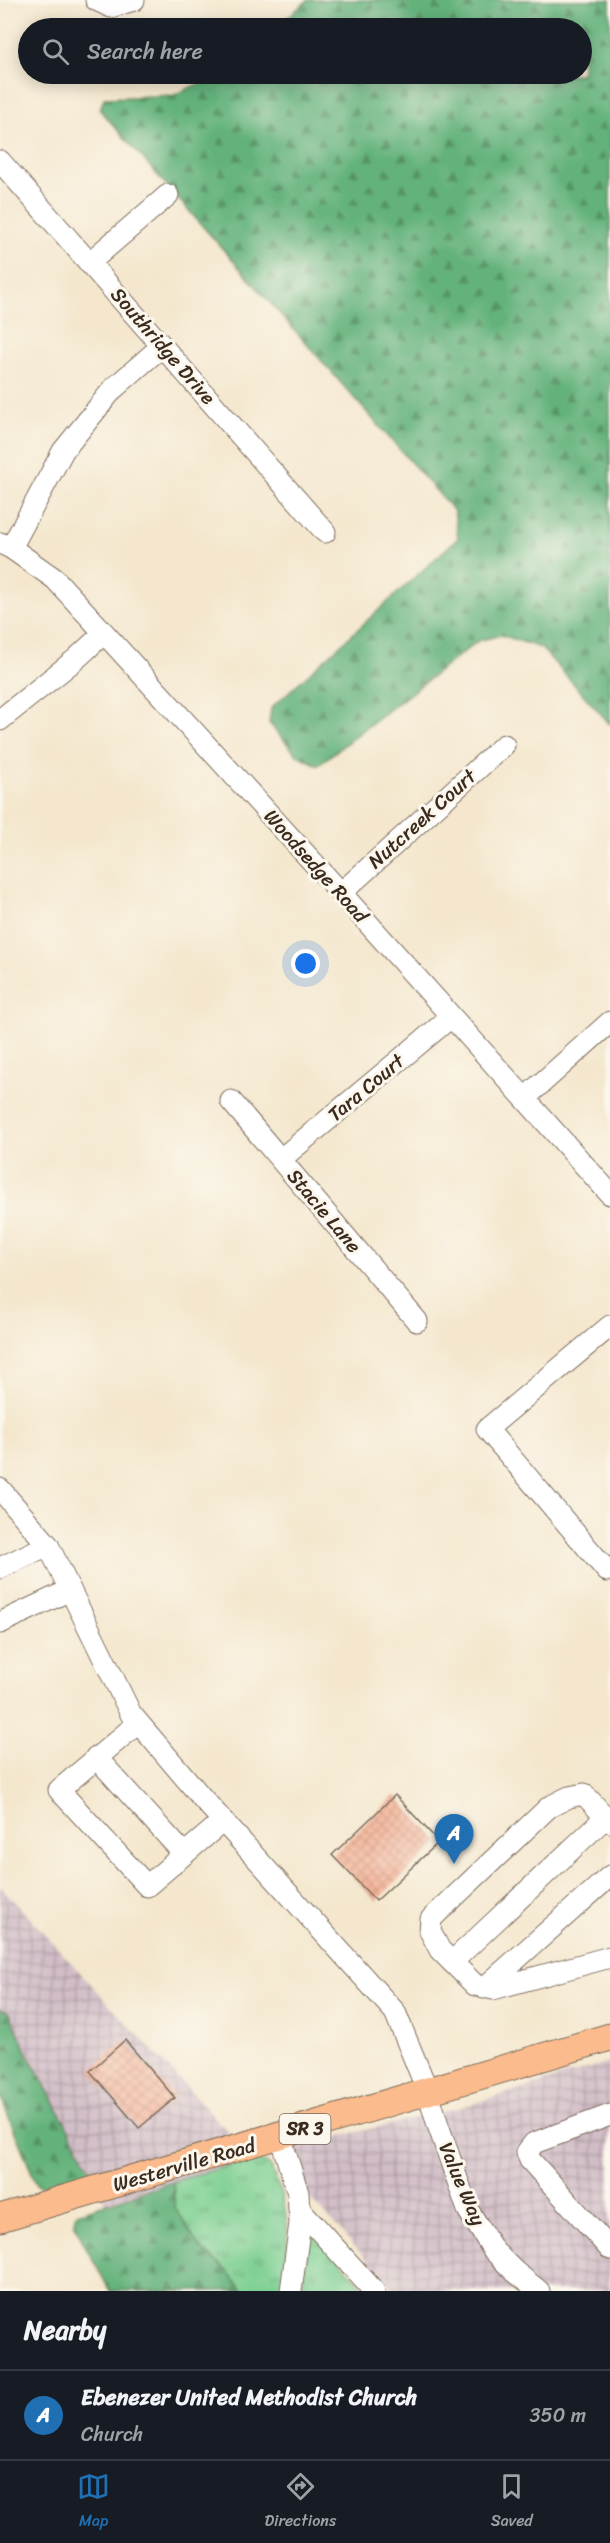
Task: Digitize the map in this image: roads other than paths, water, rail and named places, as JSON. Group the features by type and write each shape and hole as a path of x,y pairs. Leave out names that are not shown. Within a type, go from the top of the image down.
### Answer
{"main road":[{"name":"Westerville Road","path":"0,2218 610,2037"}],"street":[{"path":"103,3 120,6 134,0"},
{"name":"Southridge Drive","path":"4,174 90,262 325,532"},
{"path":"90,262 168,195"},
{"path":"5,545 63,451 113,389 162,346"},
{"name":"Woodsedge Road","path":"5,545 56,579 610,1194"},
{"path":"0,720 76,659 104,633"},
{"name":"Nutcreek Court","path":"341,893 504,745"},
{"name":"Tara Court","path":"280,1160 452,1017"},
{"path":"525,1098 610,1022"},
{"name":"Stacie Lane","path":"231,1101 417,1321"},
{"path":"610,1326 487,1429 607,1571 610,1568"},
{"name":"Value Way","path":"0,1489 48,1545 131,1714 223,1821 395,2012 428,2092 468,2210 494,2252 539,2291"},
{"path":"0,1568 48,1545"},
{"path":"0,1623 70,1590"},
{"path":"138,1723 59,1790 147,1886 223,1821"},
{"path":"96,1757 184,1854"},
{"path":"452,1962 608,1819 584,1794 569,1797 549,1807 431,1919 430,1931 434,1942 452,1962 475,1985 484,1989 493,1989 610,1958"},
{"path":"484,1989 610,1876"},
{"path":"610,2115 534,2143 527,2152 530,2160 610,2249"},
{"path":"280,2136 298,2193 300,2223 291,2291"},
{"path":"299,2208 374,2291"}],"place":[{"name":"Ebenezer United Methodist Church","path":"454,1864"}]}
